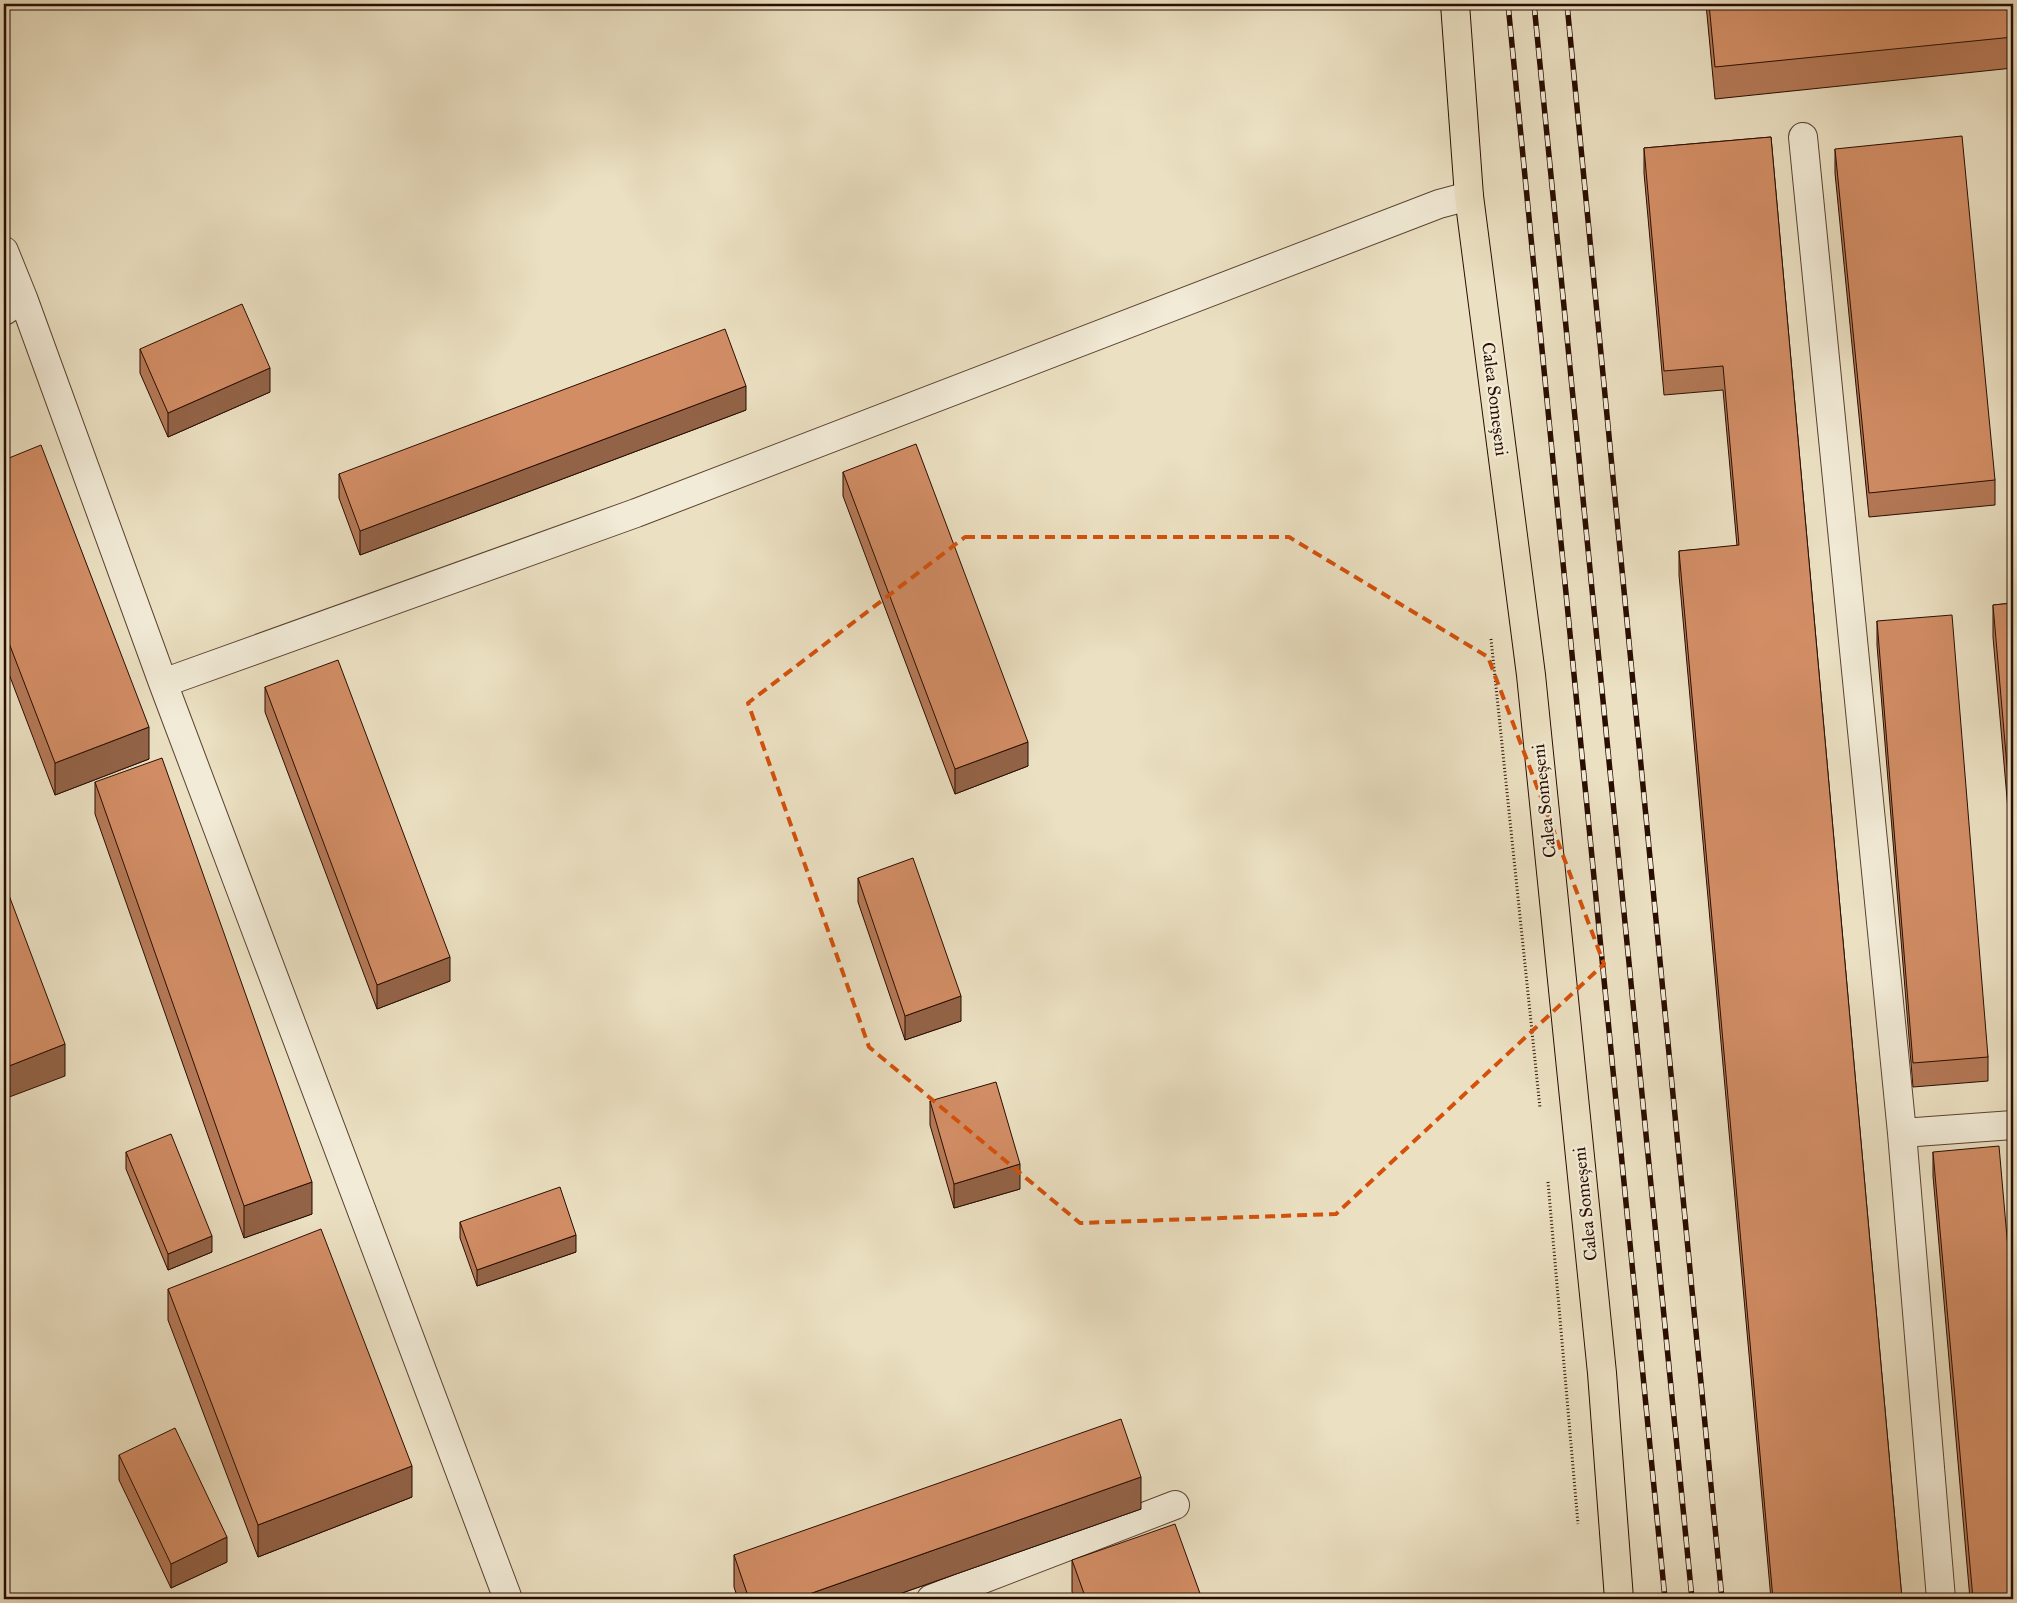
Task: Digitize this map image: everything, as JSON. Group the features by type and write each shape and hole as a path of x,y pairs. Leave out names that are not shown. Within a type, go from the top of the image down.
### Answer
{"main road":[{"name":"Calea Someșeni","path":"1455,4 1469,196 1530,670 1602,1373 1620,1599"}],"street":[{"path":"1803,137 1902,1133 1941,1599"},
{"path":"163,683 636,513 1440,204 1469,196"},
{"path":"4,252 14,304 163,683 508,1599"},
{"path":"1902,1133 2013,1125"},
{"path":"931,1599 961,1594 1175,1506"}],"path":[{"path":"1491,632 1540,1110"},
{"path":"1547,1179 1579,1532"}],"highlighted area":[{"path":"965,537 1289,537 1488,657 1604,964 1336,1214 1080,1223 869,1047 748,703"}],"building":[{"path":"1709,4 2013,4 2013,37 1715,67"},
{"path":"1962,136 1995,480 1869,493 1835,149"},
{"path":"1771,137 1902,1599 1773,1599 1679,551 1739,545 1723,366 1664,371 1644,148"},
{"path":"242,304 270,368 168,413 140,349"},
{"path":"725,329 746,386 360,531 339,474"},
{"path":"916,444 1028,742 955,769 843,472"},
{"path":"41,445 149,727 55,763 4,630 4,460"},
{"path":"2013,603 2013,835 1993,605"},
{"path":"1952,615 1988,1057 1913,1063 1877,621"},
{"path":"338,660 450,957 377,985 265,687"},
{"path":"162,758 312,1182 244,1206 95,782"},
{"path":"913,858 961,996 905,1016 858,878"},
{"path":"4,882 65,1044 4,1068"},
{"path":"996,1082 1020,1164 954,1184 930,1101"},
{"path":"171,1134 212,1236 168,1254 126,1152"},
{"path":"1999,1146 2013,1306 2013,1599 1973,1599 1933,1152"},
{"path":"560,1187 576,1235 477,1270 460,1222"},
{"path":"321,1229 412,1466 258,1525 168,1289"},
{"path":"1121,1419 1141,1477 795,1599 749,1599 734,1555"},
{"path":"175,1428 227,1537 171,1564 119,1455"},
{"path":"1175,1524 1202,1599 1086,1599 1072,1560"}],"railway":[{"path":"1508,4 1665,1599"},
{"path":"1534,4 1692,1599"},
{"path":"1567,4 1722,1599"}]}
